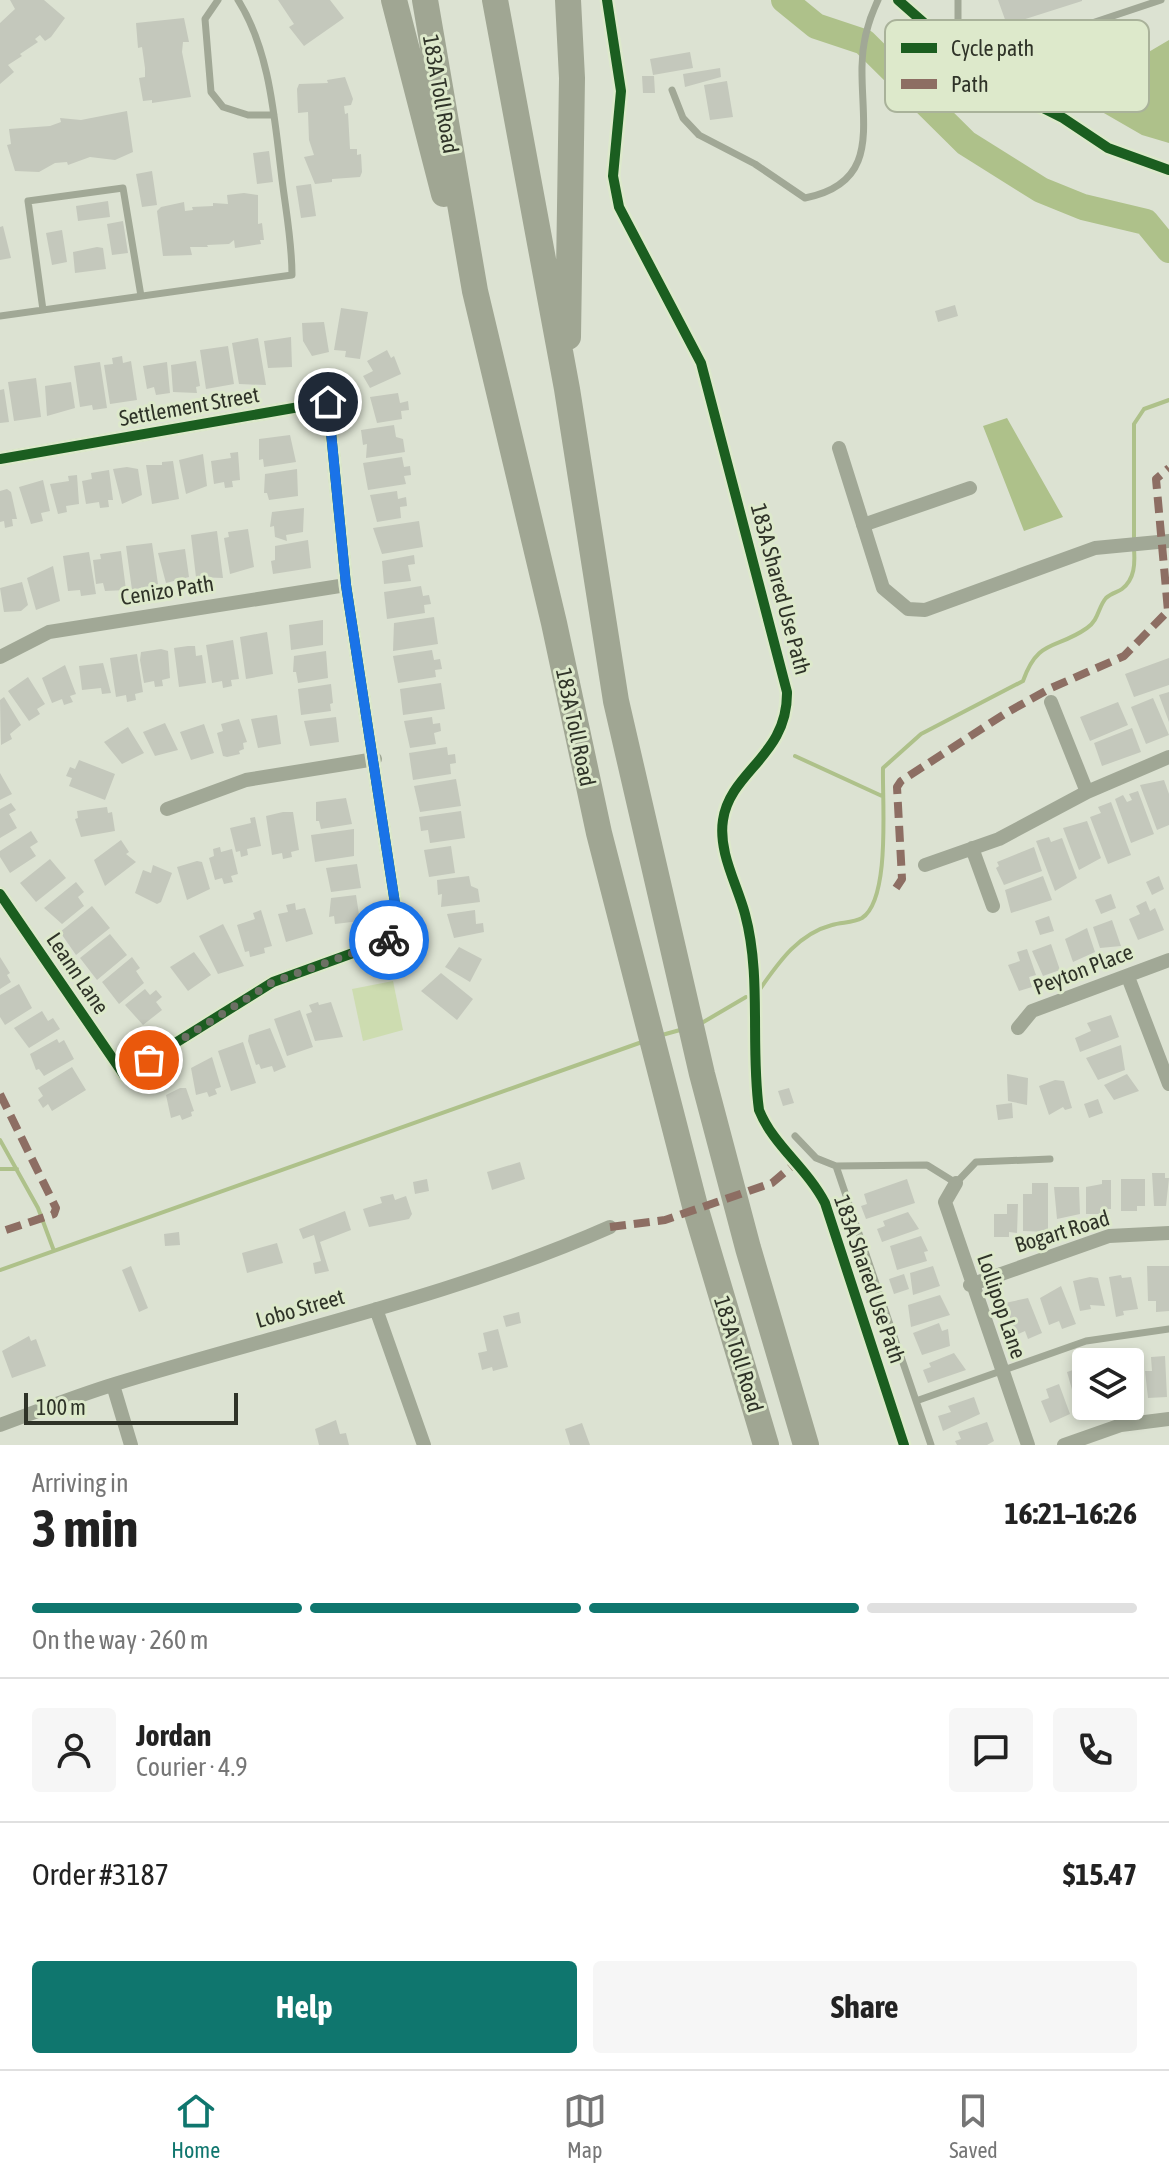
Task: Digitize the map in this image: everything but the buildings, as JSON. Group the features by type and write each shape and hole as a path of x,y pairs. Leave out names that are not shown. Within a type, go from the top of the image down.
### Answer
{"highway":[{"path":"394,0 438,175 475,291"},
{"name":"183A Toll Road","path":"425,0 475,291 638,992 766,1445"},
{"name":"183A Toll Road","path":"495,0 567,389 616,701 680,982 748,1248 806,1445"},
{"path":"567,389 572,78 568,0"}],"street":[{"name":"Settlement Street","path":"0,459 328,402 346,585 400,936 273,982 124,1075"},
{"path":"839,448 883,588 908,609 925,610 1095,548 1169,541"},
{"path":"863,525 970,488"},
{"name":"Cenizo Path","path":"0,657 49,632 346,585"},
{"path":"1051,702 1087,792"},
{"path":"925,865 999,839 1087,792 1169,757"},
{"path":"167,809 246,780 375,759"},
{"path":"972,848 993,906"},
{"name":"Leann Lane","path":"0,894 124,1075"},
{"name":"Peyton Place","path":"1018,1028 1032,1011 1169,960"},
{"path":"1128,977 1169,1084"},
{"name":"Lollipop Lane","path":"956,1183 945,1202 970,1285 1028,1445"},
{"name":"Lobo Street","path":"0,1425 113,1385 376,1309 571,1244 610,1227"},
{"name":"Bogart Road","path":"970,1285 1109,1236 1169,1233"},
{"path":"376,1309 424,1445"},
{"path":"113,1385 131,1445"},
{"path":"1064,1445 1121,1425 1169,1419"}],"lane":[{"path":"218,0 205,19 211,92 223,107 248,115 274,115"},
{"path":"0,316 292,275 292,230 274,115 253,23 238,0"},
{"path":"672,90 683,118 699,135 755,164 805,198 821,195 849,180 859,162 865,139 862,64 865,34 878,0"},
{"path":"1126,0 1130,10"},
{"path":"1100,20 1161,0"},
{"path":"43,310 28,201 123,188 141,296"},
{"path":"795,1136 816,1158 836,1166 927,1165 956,1183 976,1162 1050,1159"},
{"path":"836,1166 931,1445"},
{"path":"916,1401 1086,1341 1169,1329"}],"shaded area":[{"path":"1169,40 1169,143 1142,135 1102,112 1149,112 1149,52"},
{"path":"1007,418 1063,517 1024,531 983,426"},
{"path":"393,981 403,1030 363,1041 352,989"}],"waterway":[{"path":"784,0 816,26 864,42 885,63"},
{"path":"935,112 966,143 1041,190 1083,207 1146,222 1169,250"},
{"path":"1134,540 1134,424 1144,409 1169,400"},
{"path":"760,989 799,942 820,929 862,918 871,907 877,891 883,848 883,768 921,734 1023,681 1029,667 1042,651 1091,625 1106,598 1130,580 1134,549"},
{"path":"795,756 882,796"},
{"path":"700,1024 746,997"},
{"path":"662,1035 680,1030"},
{"path":"0,1270 642,1042"},
{"path":"0,1140 38,1208 54,1251"},
{"path":"0,1169 17,1169"}],"marked path":[{"path":"896,888 902,879 897,787 901,781 1006,713 1051,688 1124,656 1168,611 1156,479 1169,468"},
{"path":"0,1094 56,1208 54,1214 0,1232"},
{"path":"610,1227 665,1220 772,1183 798,1161"}],"cycle path":[{"name":"183A Shared Use Path","path":"607,0 621,91 613,176 619,207 701,363 787,692 785,714 778,732 736,788 728,803 722,832 750,938 755,987 755,1061 759,1110 765,1123 825,1203 904,1445"},
{"path":"898,0 921,20"},
{"path":"1051,112 1108,148 1169,170"},
{"path":"0,459 328,402 346,585 400,936 273,982 124,1075 0,894"}],"way so far":[{"path":"149,1060 273,982 389,940"}],"route":[{"path":"328,402 346,585 400,936 389,940"}]}
